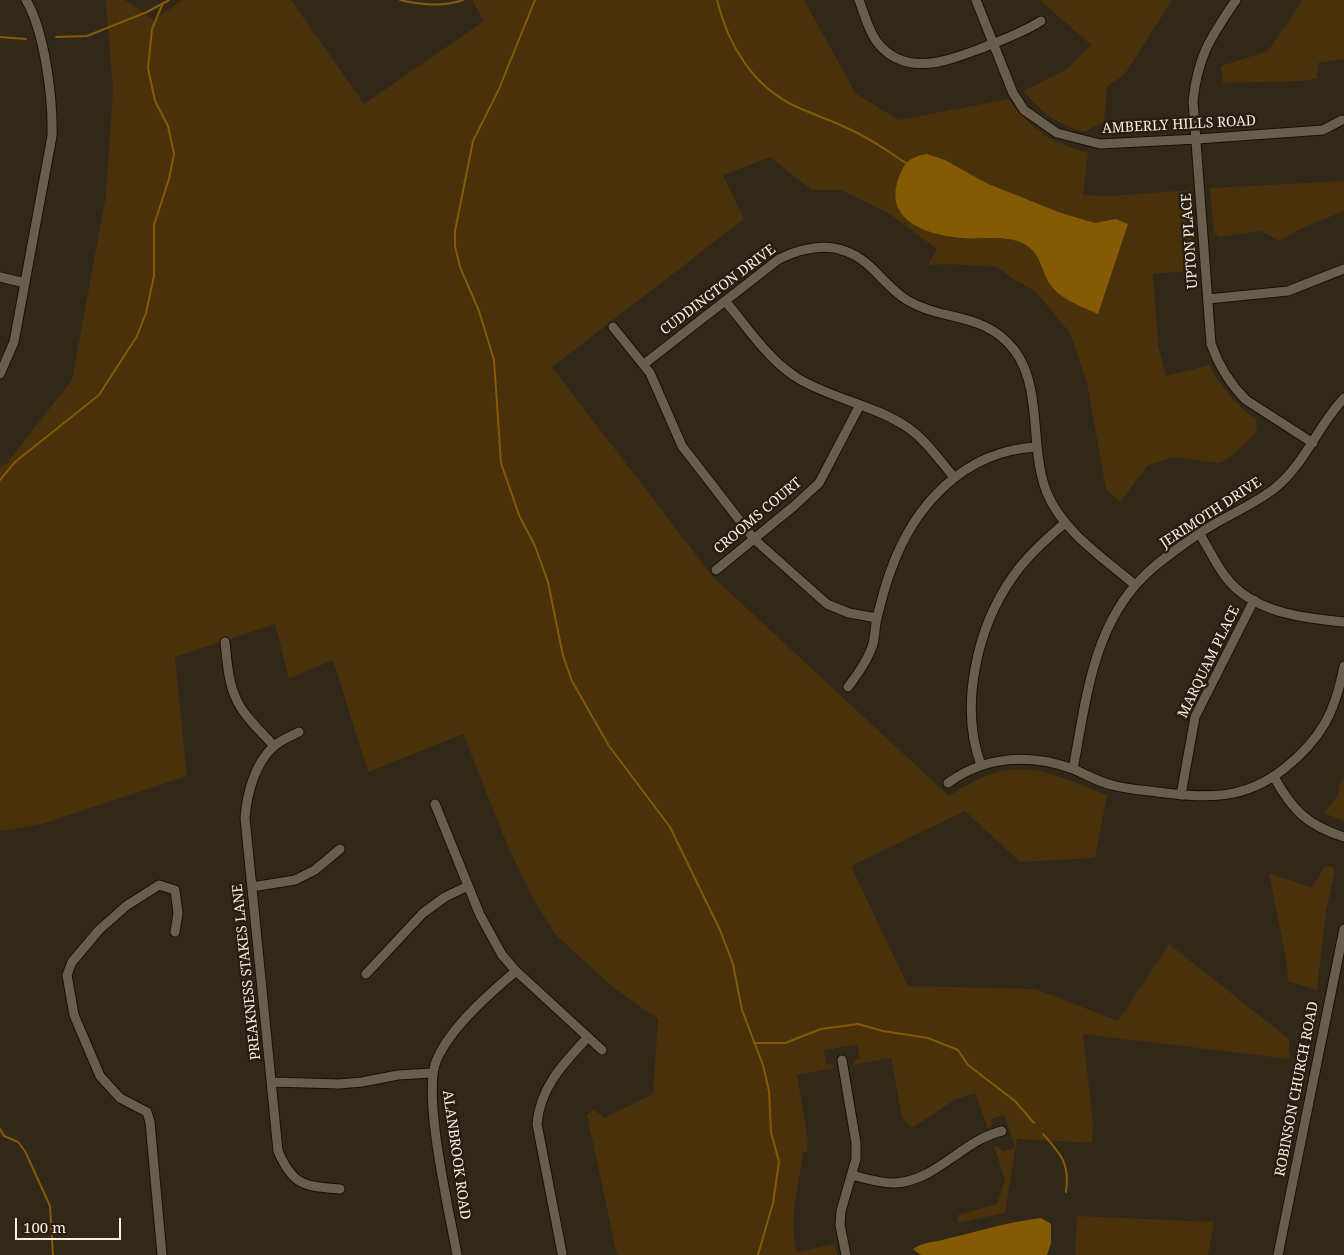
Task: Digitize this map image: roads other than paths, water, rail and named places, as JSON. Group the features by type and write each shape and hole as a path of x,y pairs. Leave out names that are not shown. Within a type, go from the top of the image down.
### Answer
{"street":[{"path":"0,374 14,342 48,165 52,119 40,37 26,0"},
{"path":"859,0 877,42 894,57 904,62 918,65 935,64 992,44 1024,32 1041,21"},
{"name":"AMBERLY HILLS ROAD","path":"976,0 1013,93 1024,110 1057,134 1100,144 1323,130 1342,120"},
{"name":"UPTON PLACE","path":"1236,0 1210,39 1201,58 1196,76 1193,101 1211,344 1227,379 1246,400 1313,443"},
{"name":"CUDDINGTON DRIVE","path":"644,364 779,259 793,252 818,248 846,251 870,265 905,299 923,308 973,320 1005,341 1015,351 1025,369 1033,409 1036,447 1042,480 1048,495 1065,523 1136,585"},
{"path":"1208,299 1288,291 1344,269"},
{"path":"0,277 25,283"},
{"path":"726,302 782,367 799,379 822,391 860,405 909,428 926,443 954,477"},
{"path":"613,327 644,364 657,387 682,446 754,539 827,604 850,613 877,618"},
{"name":"JERIMOTH DRIVE","path":"1073,769 1092,669 1110,623 1136,585 1172,552 1276,487 1313,443 1344,398"},
{"name":"CROOMS COURT","path":"716,570 818,483 860,405"},
{"path":"848,687 860,671 873,644 877,618 890,571 902,543 918,518 954,477 977,461 997,453 1036,447"},
{"path":"981,765 974,746 973,692 977,662 988,623 1013,577 1043,542 1065,523"},
{"path":"1200,533 1225,577 1236,588 1254,600 1290,615 1344,622"},
{"name":"MARQUAM PLACE","path":"1181,795 1194,716 1254,600"},
{"path":"225,642 235,698 248,717 274,746"},
{"path":"948,783 960,774 981,765 1010,759 1033,759 1073,769 1112,785 1181,795 1217,796 1237,793 1274,777 1305,752 1317,738 1334,708 1344,666"},
{"name":"PREAKNESS STAKES LANE","path":"299,732 274,746 254,777 247,796 245,818 273,1082 278,1150 286,1169 295,1179 305,1185 340,1189"},
{"path":"1274,777 1297,812 1324,830 1344,837"},
{"path":"435,804 480,915 502,955 516,971 602,1050"},
{"path":"252,887 295,880 321,866 340,849"},
{"path":"162,1255 148,1112 120,1098 100,1076 74,1015 67,975 72,962 99,930 126,906 159,885 174,890 178,913 176,932"},
{"path":"366,974 423,913 444,897 468,886"},
{"name":"ROBINSON CHURCH ROAD","path":"1278,1255 1344,929"},
{"name":"ALANBROOK ROAD","path":"457,1255 432,1103 432,1074 443,1048 460,1027 491,993 516,971"},
{"path":"562,1253 537,1124 538,1109 542,1095 550,1083 588,1037"},
{"path":"842,1060 856,1143 856,1158 841,1210 840,1225 846,1255"},
{"path":"273,1082 338,1084 362,1082 398,1074 432,1074"},
{"path":"852,1175 892,1183 916,1179 975,1142 1002,1131"}],"waterway":[{"path":"56,37 87,36 147,12 169,0"},
{"path":"400,0 432,4 448,4 463,0"},
{"path":"535,0 499,89 473,141 455,231 455,246 460,267 479,311 494,360 501,463 519,515 535,546 548,582 563,656 572,681 609,746 670,827 720,930 733,964 742,1010 763,1065 769,1091 771,1132 779,1162 773,1203 758,1255"},
{"path":"717,0 728,33 736,48 755,76 767,88 781,99 863,136 906,163"},
{"path":"0,480 15,462 99,395 137,336 146,313 154,276 154,225 169,179 174,154 168,126 155,101 148,68 152,29 163,3"},
{"path":"0,37 26,39"},
{"path":"754,1043 785,1043 821,1029 858,1024 883,1031 928,1038 958,1050 968,1065 1015,1101 1034,1123"},
{"path":"0,1129 4,1136 18,1142 25,1151 50,1206 53,1255"},
{"path":"1043,1134 1063,1160 1067,1174 1066,1192"}]}
